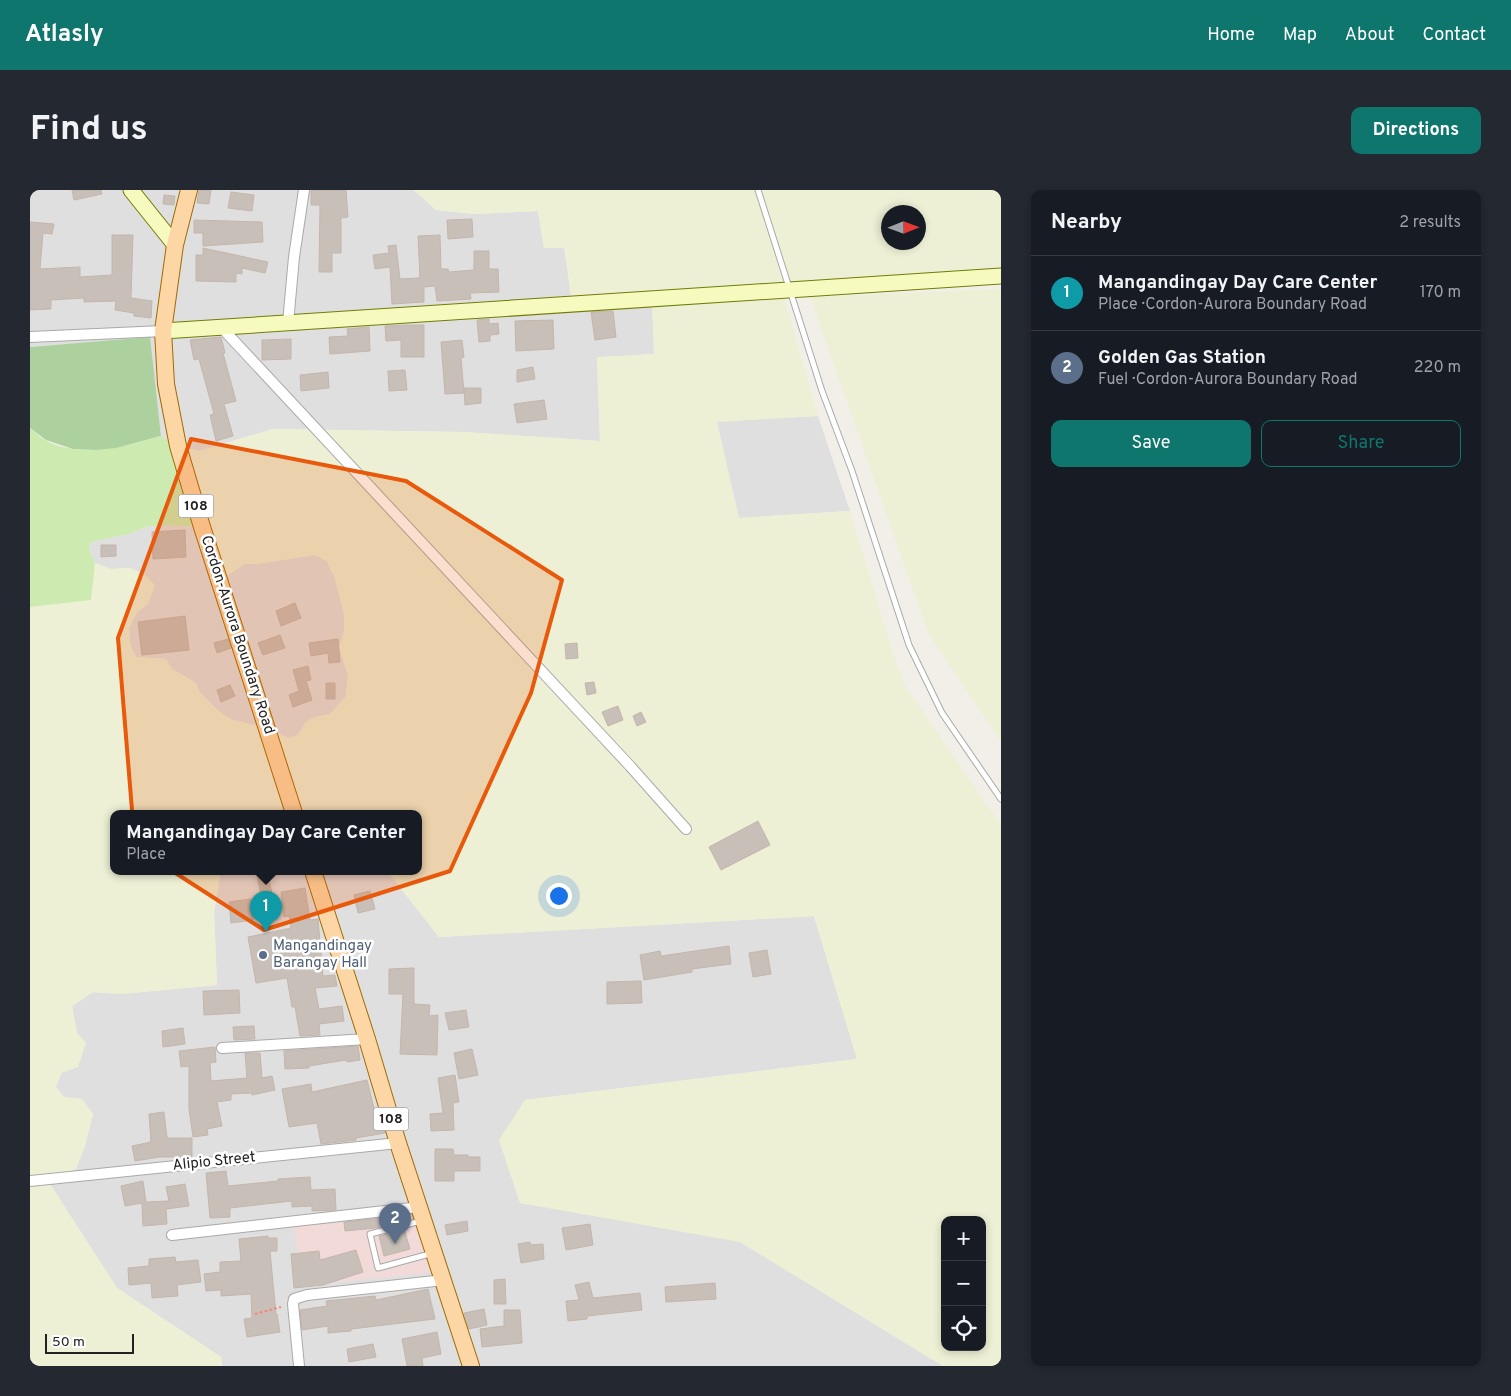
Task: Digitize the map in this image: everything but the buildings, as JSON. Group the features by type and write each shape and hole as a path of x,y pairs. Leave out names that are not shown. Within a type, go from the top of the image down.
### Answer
{"main road":[{"name":"Cordon-Aurora Boundary Road","path":"189,190 175,245 162,331 166,384 178,446 202,527 293,810"},
{"name":"108","path":"314,875 398,1143 471,1366"}],"street":[{"path":"131,190 175,245"},
{"path":"288,323 294,257 304,190"},
{"path":"30,337 162,331 1001,276"},
{"path":"221,327 630,766 686,829"},
{"path":"222,1048 367,1039"},
{"name":"Alipio Street","path":"30,1181 398,1143"},
{"path":"172,1235 422,1214"},
{"path":"299,1366 294,1299 307,1295 444,1280"}],"lane":[{"path":"758,190 822,391 852,472 909,645 942,713 1001,799"},
{"path":"422,1214 370,1234 378,1268 435,1253"}],"path":[{"path":"255,1314 293,1304"}],"highlighted area":[{"path":"191,439 406,481 562,580 531,693 450,871 264,930 135,847 118,638"}],"shaded area":[{"path":"30,190 414,190 436,210 474,214 538,211 544,248 564,247 571,296 652,290 654,354 597,358 600,441 461,432 273,429 199,451 178,446 161,436 149,338 30,347"},
{"path":"818,416 850,511 739,518 716,421"},
{"path":"160,525 202,527 245,564 315,555 327,561 335,579 344,615 344,631 339,648 348,675 346,696 330,714 315,717 305,723 298,735 288,738 267,728 236,722 221,714 200,692 196,683 172,669 166,659 136,657 130,644 129,628 137,612 148,604 130,568 111,569 95,563 89,550 91,542"},
{"path":"220,875 390,875 439,937 814,916 857,1059 525,1100 739,1241 943,1366 222,1366 221,1357 117,1288 46,1179 76,1169 85,1146 93,1114 64,1097 56,1087 77,1033 72,1006 93,992 121,994 217,985 214,913"},
{"path":"415,1209 436,1272 303,1286 294,1227"}],"green space":[{"path":"414,190 1001,190 1001,271 791,290 652,290 571,296 565,248 544,248 538,211 474,214 436,210"},
{"path":"1001,289 1001,742 928,633 810,297"},
{"path":"784,297 818,416 717,422 739,518 850,511 904,684 1001,825 1001,1366 943,1366 740,1242 520,1203 499,1140 525,1100 857,1059 814,916 439,937 390,875 422,875 422,810 110,810 110,875 220,875 214,909 217,985 121,994 93,992 72,1006 77,1033 86,1043 78,1067 61,1073 56,1087 64,1097 82,1099 93,1114 85,1146 76,1169 47,1179 117,1288 221,1357 222,1366 30,1366 30,607 91,600 95,563 111,569 130,568 144,574 155,585 148,604 137,612 129,628 130,644 136,657 166,659 172,669 196,683 200,692 211,705 230,719 267,728 288,738 298,735 307,721 330,714 346,696 348,675 339,648 344,631 344,613 335,579 327,561 315,555 245,564 219,581 178,446 199,451 273,429 465,432 600,441 597,357 654,354 652,305"},
{"path":"150,337 161,436 116,448 95,450 73,449 46,440 30,428 30,347"},
{"path":"30,428 45,440 58,446 87,450 118,447 161,436 178,446 202,527 160,525 91,542 89,550 95,563 91,600 30,607"}],"place":[{"name":"Mangandingay Day Care Center","path":"266,932"},
{"name":"Mangandingay Barangay Hall","path":"263,955"},
{"name":"Golden Gas Station","path":"395,1244"}]}
